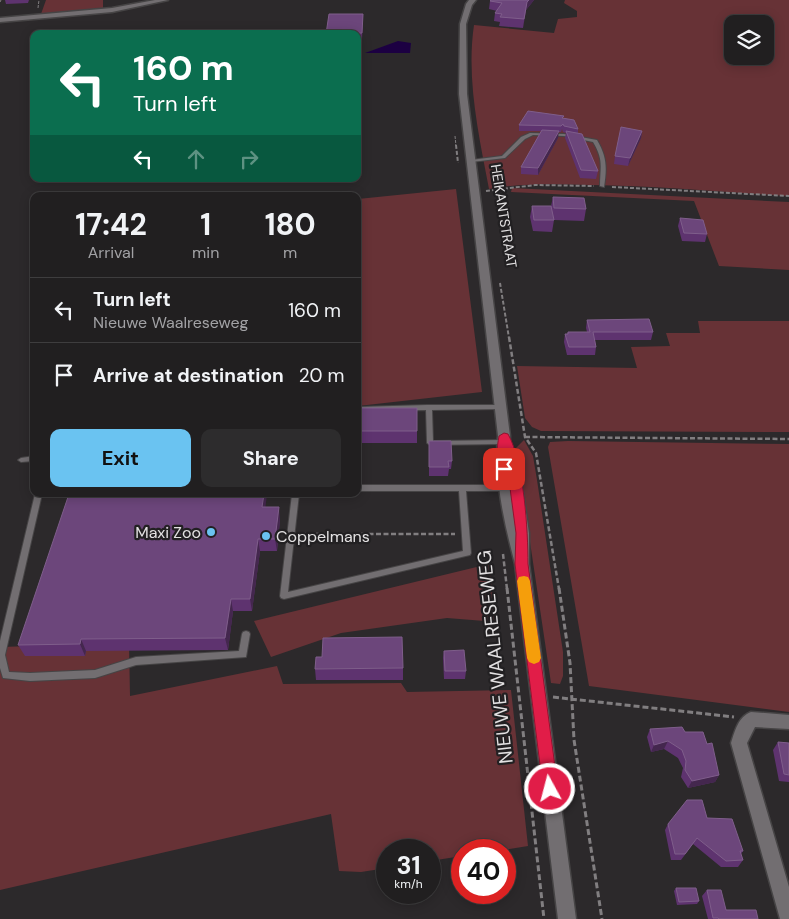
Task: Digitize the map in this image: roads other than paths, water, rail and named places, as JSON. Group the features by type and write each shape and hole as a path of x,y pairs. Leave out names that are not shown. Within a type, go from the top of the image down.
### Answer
{"street":[{"path":"0,20 112,10 165,0"},
{"name":"HEIKANTSTRAAT","path":"474,0 469,4 462,24 463,94 499,390"},
{"name":"NIEUWE WAALRESEWEG","path":"499,390 504,440 502,450 511,488 512,533 522,564 567,919"},
{"path":"789,722 751,719 744,728 739,743 789,919"}],"lane":[{"path":"471,161 503,156 526,135 542,133 584,138 594,142 604,158 605,166 601,172 602,186"},
{"path":"361,409 429,406 501,407"},
{"path":"429,406 430,443 504,440"},
{"path":"21,460 30,459"},
{"path":"361,488 511,488"},
{"path":"295,497 284,596 467,553 462,488"},
{"path":"37,497 1,655 6,675 30,678 95,674 136,661 243,654 246,634"}],"place":[{"name":"Maxi Zoo","path":"211,532"},
{"name":"Coppelmans","path":"266,536"}]}
